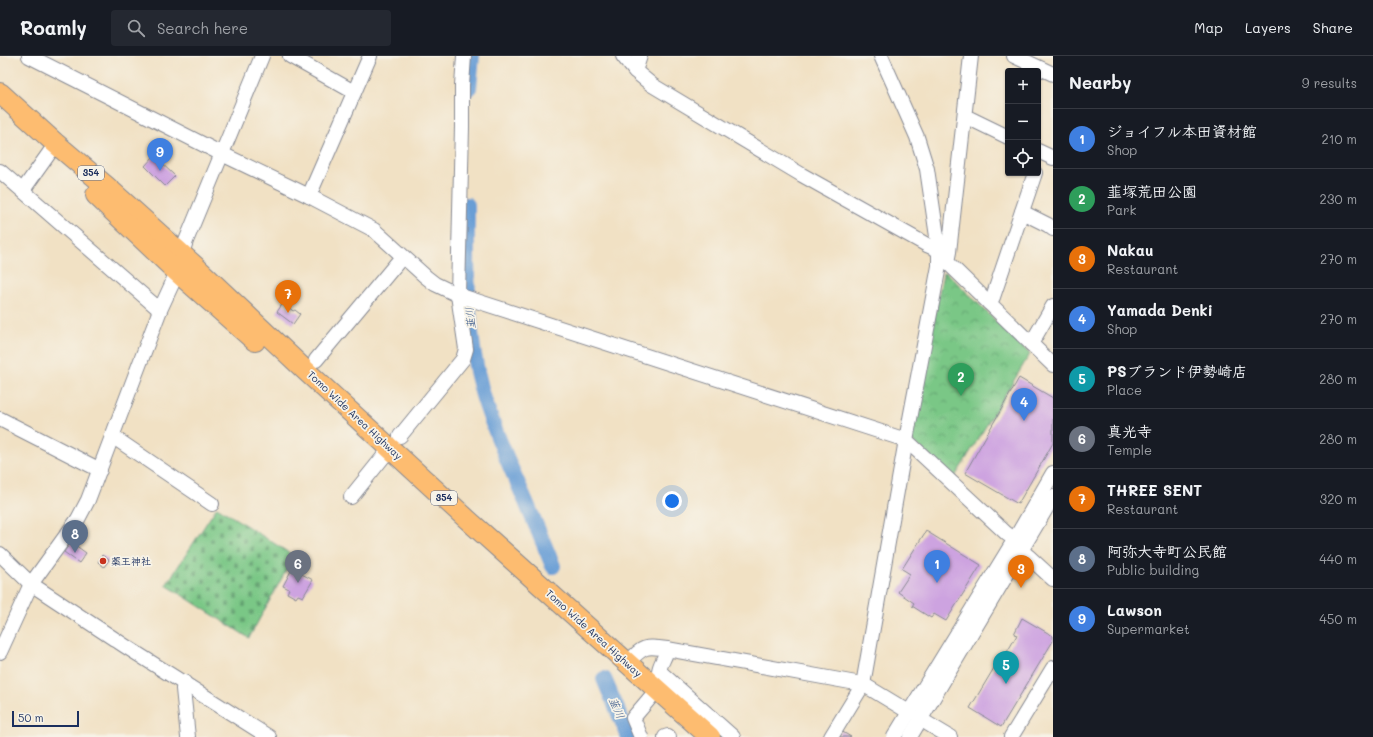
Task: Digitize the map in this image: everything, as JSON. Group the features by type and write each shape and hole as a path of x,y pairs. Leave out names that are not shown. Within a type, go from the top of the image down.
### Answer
{"highway":[{"name":"Tomo Wide Area Highway","path":"0,92 55,143 107,187 179,262 384,456 692,737"},
{"name":"Tomo Wide Area Highway","path":"0,107 50,152 179,262 710,737"}],"street":[{"path":"29,56 374,230 402,257 435,284 464,297 906,440 1007,534 1053,580"},
{"path":"0,652 31,584 78,519 88,500 160,310 172,284 186,241 262,56"},
{"path":"290,56 354,92"},
{"path":"309,196 370,56"},
{"path":"400,436 463,359 466,349 462,127 464,56"},
{"path":"623,56 635,71 652,85 802,175 927,246 942,257 1053,365"},
{"path":"635,71 640,56"},
{"path":"831,737 864,679 906,440 939,266 942,257 927,169 922,151 912,123 881,56"},
{"path":"942,257 949,252 971,56"},
{"path":"1014,56 1053,74"},
{"path":"965,118 1005,136"},
{"path":"23,190 50,152"},
{"path":"0,171 160,310"},
{"path":"989,303 994,296 1034,176"},
{"path":"1022,212 1053,228"},
{"path":"316,360 402,257"},
{"path":"1031,344 1053,306"},
{"path":"0,419 100,470"},
{"path":"112,436 212,504"},
{"path":"351,497 384,456"},
{"path":"1018,545 1053,473"},
{"path":"894,737 915,716 1018,545 1053,497"},
{"path":"0,554 31,584 125,646 269,737"},
{"path":"627,663 646,647 654,646 862,684 950,737"},
{"path":"667,649 659,672 733,737"},
{"path":"1011,737 1053,668"},
{"path":"184,682 183,689 188,737"},
{"path":"641,737 634,718 650,698"},
{"path":"910,737 915,716"}],"green space":[{"path":"946,272 1030,354 953,480 909,438 943,274"},
{"path":"217,507 294,556 249,638 166,585"}],"building":[{"path":"154,156 175,176 165,186 145,166"},
{"path":"283,303 293,311 295,310 300,314 293,324 277,312"},
{"path":"1019,378 1053,398 1053,443 1018,504 965,473"},
{"path":"926,531 981,565 946,621 934,614 931,618 912,606 914,603 898,592 910,574 902,569"},
{"path":"71,542 86,553 79,563 64,552"},
{"name":"薬王神社","path":"102,555 109,560 104,567 98,562"},
{"path":"292,569 313,580 303,597 298,595 296,598 287,593 289,589 283,586"},
{"path":"1022,618 1053,636 1053,641 1001,727 970,708 1000,658 1003,659 1017,635 1014,634"},
{"path":"841,731 851,737 838,737"}],"waterway":[{"name":"韮川","path":"469,88 472,56"},
{"name":"韮川","path":"467,205 468,299 472,345 476,369 488,411 553,566"},
{"name":"韮川","path":"604,679 629,737"}],"place":[{"name":"Lawson","path":"160,171"},
{"name":"THREE SENT","path":"288,313"},
{"name":"韮塚荒田公園","path":"961,396"},
{"name":"Yamada Denki","path":"1024,421"},
{"name":"阿弥大寺町公民館","path":"75,553"},
{"name":"薬王神社","path":"103,561"},
{"name":"真光寺","path":"298,583"},
{"name":"ジョイフル本田資材館","path":"937,583"},
{"name":"Nakau","path":"1021,588"},
{"name":"PSブランド伊勢崎店","path":"1006,684"}]}
